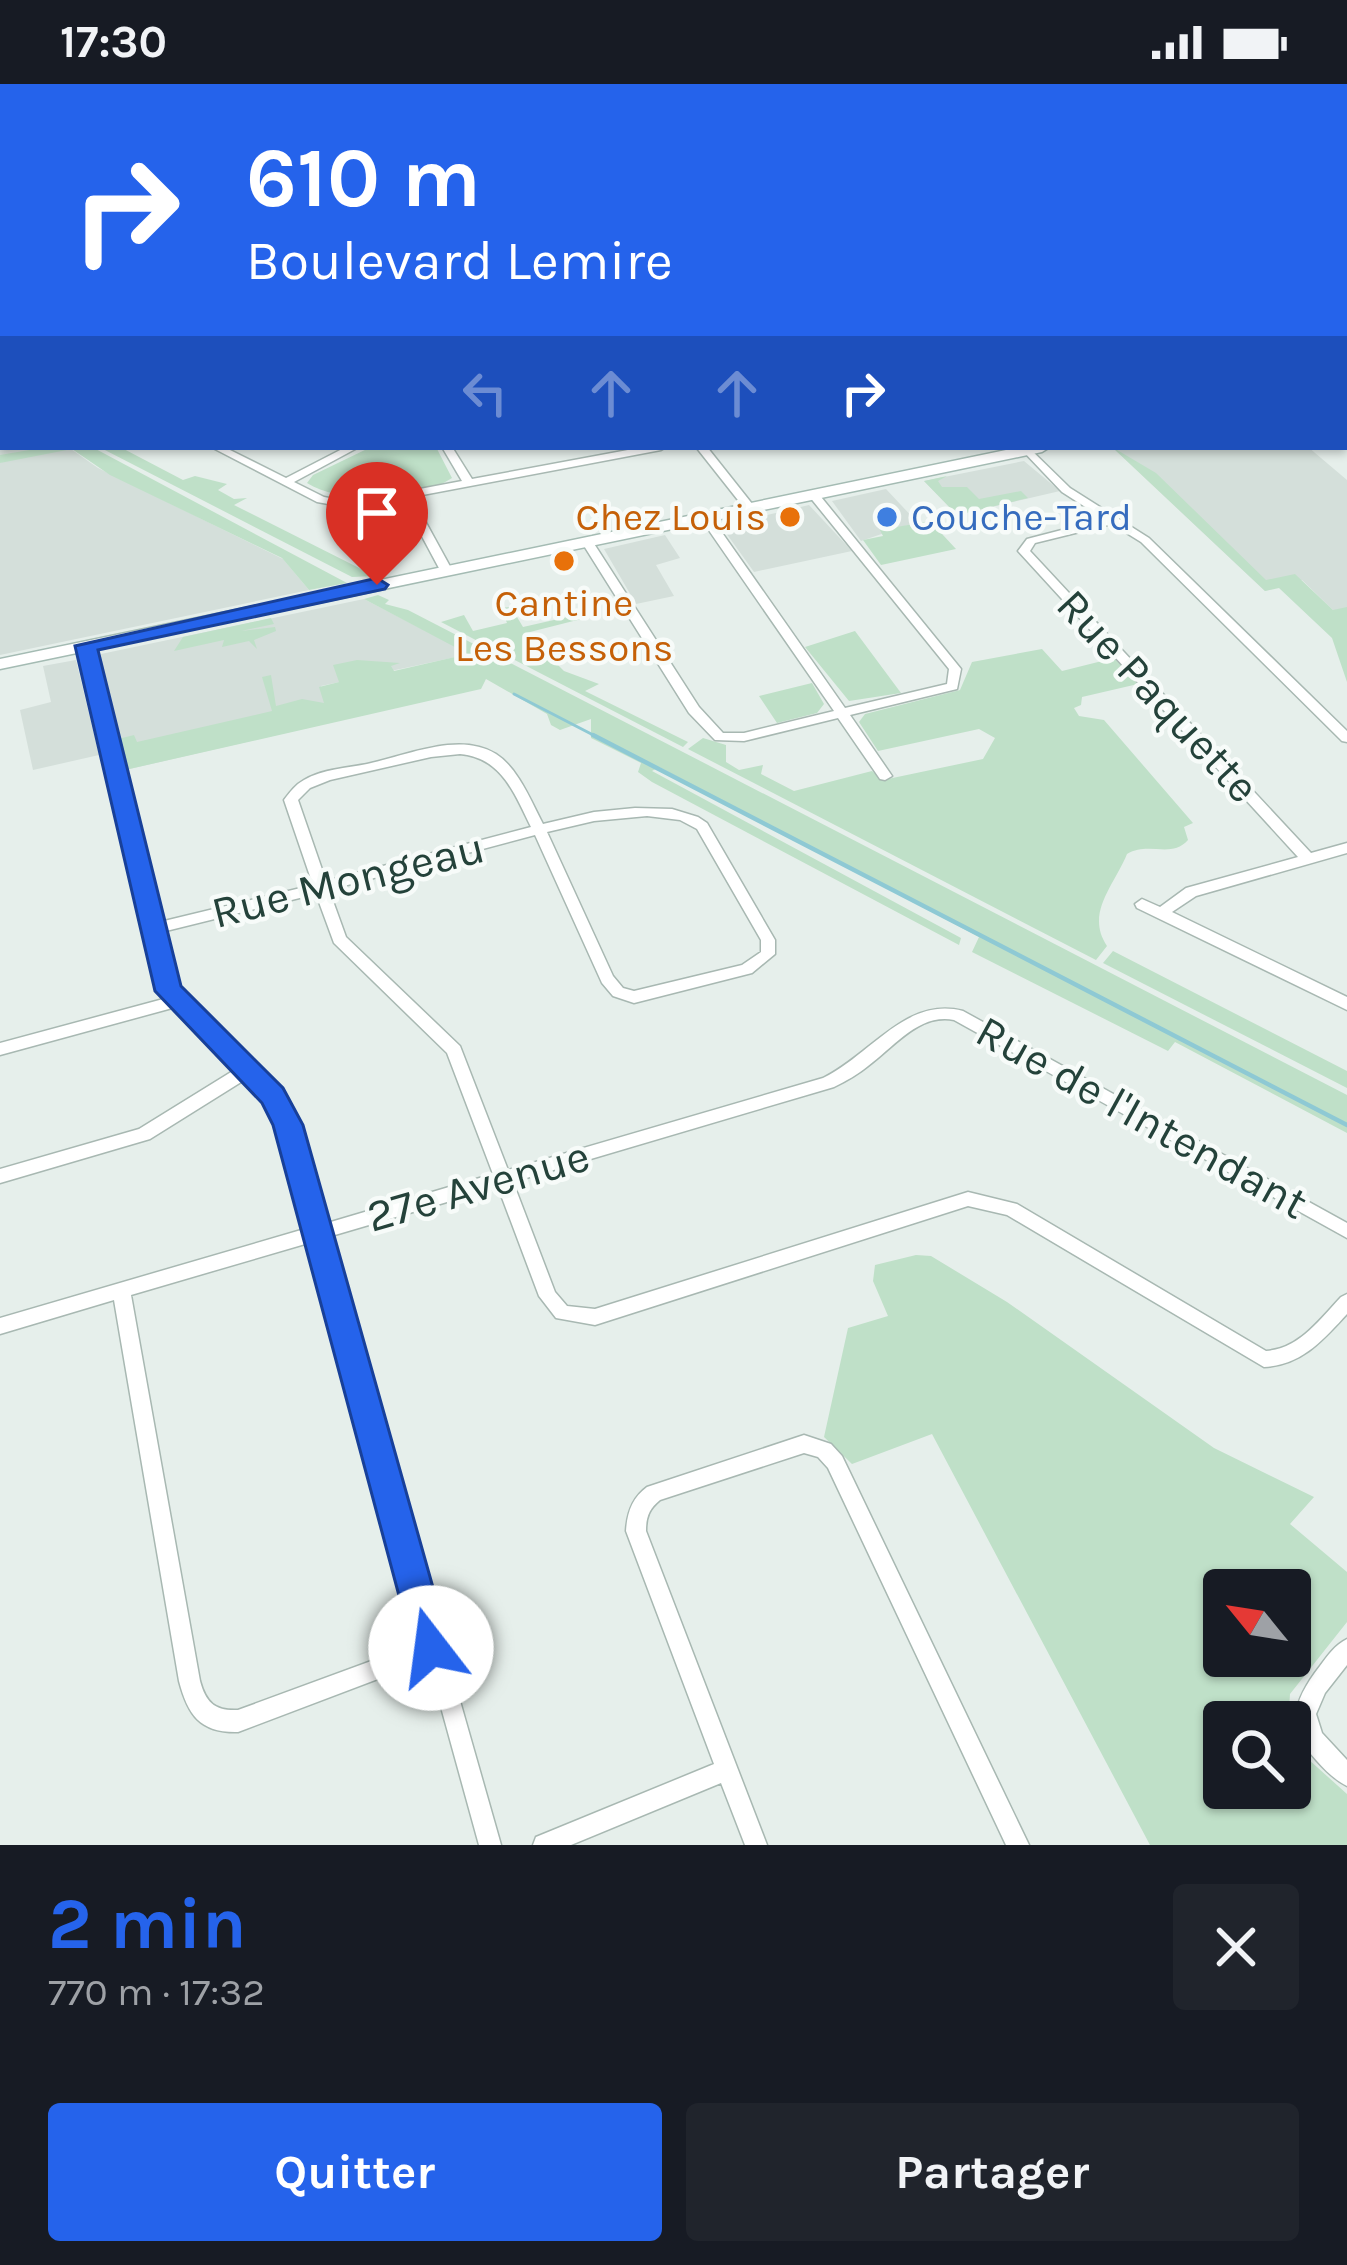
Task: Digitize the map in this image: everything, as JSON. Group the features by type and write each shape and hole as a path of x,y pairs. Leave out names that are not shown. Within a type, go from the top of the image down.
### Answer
{"main road":[{"path":"0,664 1030,450"}],"street":[{"path":"222,450 337,504 406,497 646,450"},
{"path":"286,482 348,450"},
{"path":"449,450 470,484"},
{"path":"576,450 584,462"},
{"path":"703,450 749,507"},
{"path":"1036,450 1066,490 1144,540 1347,739"},
{"path":"587,541 709,732 735,739 956,682 955,669 813,494"},
{"path":"406,497 446,570"},
{"path":"705,516 885,776"},
{"name":"Rue Paquette","path":"1110,521 1030,542 1024,551 1307,858"},
{"path":"86,646 169,991 273,1096 288,1125 490,1845"},
{"path":"539,831 616,814 692,818 768,940 767,954 747,969 645,996 618,992 608,980 508,768 476,751 447,749 312,781 296,790 291,804 339,939 454,1050 548,1296 562,1313 595,1317 968,1199 1011,1209 1264,1359 1290,1356 1347,1302"},
{"name":"Rue Mongeau","path":"156,928 539,831"},
{"path":"1161,913 1191,892 1347,848"},
{"path":"1142,904 1347,1004"},
{"path":"0,1049 178,1000"},
{"name":"27e Avenue","path":"0,1326 836,1080 870,1061 921,1013 935,1009"},
{"name":"Rue de l'Intendant","path":"935,1009 958,1015 1347,1231"},
{"path":"0,1176 144,1134 247,1070"},
{"path":"121,1291 187,1670 195,1702 205,1715 224,1723 238,1721 431,1648"},
{"path":"755,1845 636,1532 638,1513 648,1497 793,1445 817,1447 835,1462 1018,1845"},
{"path":"1347,1649 1310,1694 1303,1713 1312,1743 1347,1775"},
{"path":"544,1845 727,1770"}],"shaded area":[{"path":"0,450 72,450 98,468 283,559 309,590 0,655"},
{"path":"1115,450 1312,450 1347,480 1347,615 1333,610 1302,580 1265,591"},
{"path":"1024,461 1060,491 957,515 924,481"},
{"path":"886,489 917,522 861,541 832,501"},
{"path":"809,505 852,551 754,572 721,526"},
{"path":"665,535 680,558 656,565 674,596 636,604 604,549"},
{"path":"364,599 470,654 321,686 333,722 125,770 96,663 101,654"},
{"path":"76,660 99,755 33,770 20,710 51,702 43,666"}],"green space":[{"path":"29,450 67,450 0,463 0,455"},
{"path":"73,450 98,450 347,583 309,590 282,558 110,475"},
{"path":"105,450 126,450 183,480 195,476 227,484 218,490 234,499 247,498 234,505 375,576 352,577"},
{"path":"365,450 438,450 452,478 420,492 359,497 307,483 313,475"},
{"path":"1115,450 1156,473 1266,580 1295,574 1333,610 1347,607 1347,682 1332,638 1279,588 1265,591"},
{"path":"947,476 938,481 942,487 967,487 979,499 1021,491 1028,498 957,515 924,481"},
{"path":"930,521 956,549 881,565 863,540 883,536 880,530"},
{"path":"378,595 389,600 385,604 408,610 1347,1095 1347,1133 1175,1042 1168,1051 972,952 979,937 659,767 652,771 961,938 959,945 652,782 638,772 641,763 591,738 591,719 560,730 551,725 547,714 486,679 481,689 125,770 118,739 134,735 137,742 272,711 262,677 271,675 276,706 302,699 324,703 319,687 339,682 333,665 357,660 400,663 391,666 394,671 468,654 364,599"},
{"path":"511,607 523,627 598,610 601,614 526,633 542,657 597,648 553,660 564,671 599,684 585,691 688,742 683,747 441,622 464,615 473,631 507,623 501,608"},
{"path":"271,618 274,624 241,631 275,627 276,631 254,640 257,649 249,641 222,647 224,640 174,651 183,637"},
{"path":"855,631 901,693 849,701 805,647"},
{"path":"1042,649 1062,671 1114,658 1138,684 1082,697 1081,705 1074,708 1079,716 1104,720 1193,823 1184,827 1188,840 1181,846 1127,854 1100,911 1107,946 1096,960 688,749 703,738 726,745 726,762 739,770 763,765 761,774 794,791 872,771 883,780 983,759 995,738 979,729 878,751 859,722 865,714 960,690 972,662"},
{"path":"812,683 824,704 817,713 777,723 759,696"},
{"path":"1113,951 1347,1071 1347,1088 1103,963"},
{"path":"931,1256 1007,1302 1214,1448 1314,1497 1290,1524 1347,1572 1347,1622 1311,1667 1311,1569 1203,1569 1203,1677 1303,1677 1290,1701 1203,1701 1203,1809 1311,1809 1311,1762 1347,1794 1347,1845 1150,1845 932,1434 852,1464 824,1437 848,1328 888,1316 873,1281 875,1265"}],"waterway":[{"path":"514,694 599,738"},
{"path":"593,735 1347,1125"}],"place":[{"name":"Chez Louis","path":"790,517"},
{"name":"Couche-Tard","path":"887,517"},
{"name":"Cantine Les Bessons","path":"564,561"}],"route":[{"path":"377,585 86,646 169,991 273,1096 288,1125 431,1648"}]}
